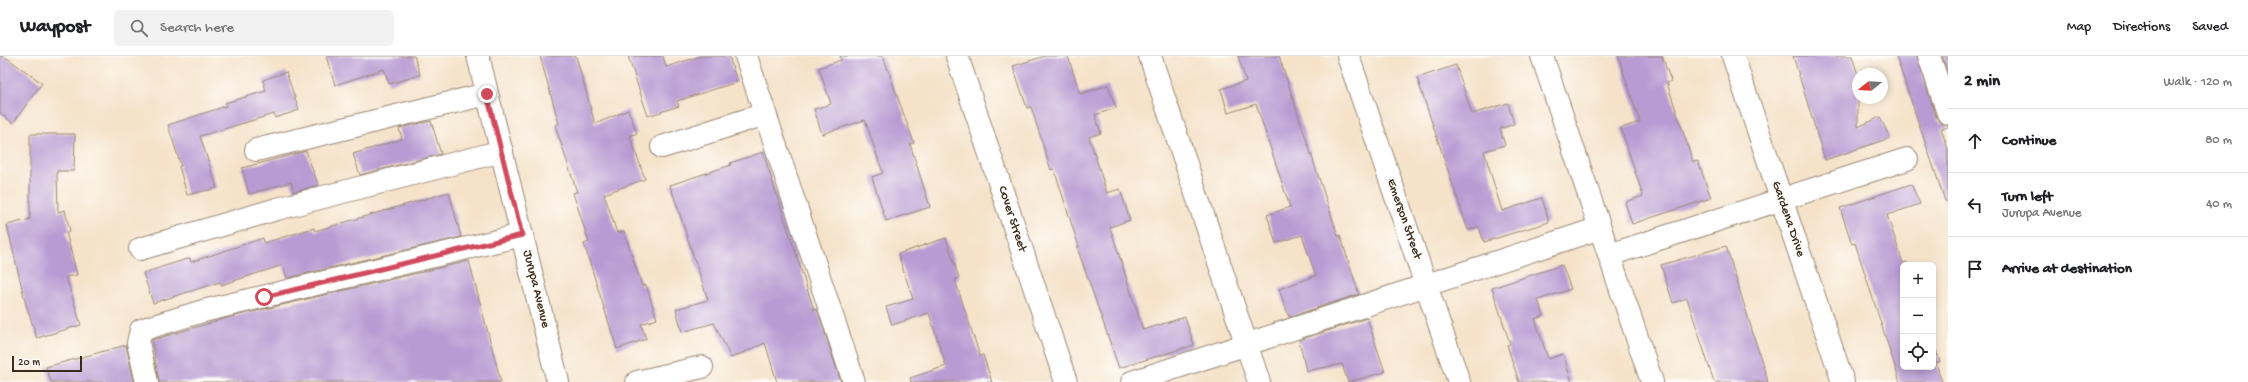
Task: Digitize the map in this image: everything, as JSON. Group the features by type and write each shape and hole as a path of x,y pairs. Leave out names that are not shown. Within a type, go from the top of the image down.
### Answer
{"street":[{"name":"Jurupa Avenue","path":"478,56 558,382"},
{"path":"746,56 854,382"},
{"name":"Cover Street","path":"957,56 1066,382"},
{"path":"1150,56 1259,382"},
{"name":"Emerson Street","path":"1348,56 1459,382"},
{"path":"1542,56 1652,382"},
{"name":"Gardena Drive","path":"1733,56 1843,382"},
{"path":"1929,56 1948,113"},
{"path":"256,150 487,94"},
{"path":"662,147 765,114"},
{"path":"140,249 284,207 502,151"},
{"path":"1609,255 1782,200 1907,158"},
{"path":"1132,382 1247,346 1600,228"},
{"path":"147,382 138,343 141,330 202,311 522,235"},
{"path":"637,382 702,367"}],"building":[{"path":"0,56 4,56 42,83 13,123 0,113"},
{"path":"326,56 414,56 420,75 389,84 384,69 335,85"},
{"path":"540,56 576,56 595,124 628,110 637,133 630,136 645,179 604,194 617,233 624,231 642,286 646,285 657,319 641,324 646,339 617,349 584,244 589,242 573,193 577,192 555,125 559,124"},
{"path":"628,56 663,56 666,67 701,56 729,56 737,82 677,101 679,106 648,116"},
{"path":"840,56 883,56 914,143 910,144 930,207 886,221 872,177 883,173 865,120 822,134 814,109 831,104 819,68 841,60"},
{"path":"1045,56 1068,56 1080,94 1108,85 1116,108 1095,115 1101,133 1089,137 1107,193 1120,189 1130,220 1110,227 1143,330 1185,317 1194,345 1119,368 1077,247 1079,247 1054,169 1051,170 1031,107 1027,108 1013,66"},
{"path":"1238,56 1279,56 1338,236 1340,235 1359,294 1289,317 1279,289 1316,276 1302,235 1276,243 1267,215 1290,207 1256,104 1228,113 1221,89 1246,81"},
{"path":"1618,56 1662,56 1671,81 1667,83 1693,162 1698,161 1711,198 1632,224 1625,202 1643,196 1621,128 1640,122"},
{"path":"1793,56 1852,56 1856,68 1852,68 1852,104 1858,104 1858,127 1880,117 1890,138 1825,160"},
{"path":"1896,56 1917,56 1936,117 1940,123 1948,125 1948,127 1941,129 1948,149 1948,201 1945,201"},
{"path":"1942,56 1948,56 1948,73"},
{"path":"1456,65 1472,114 1508,103 1514,124 1500,129 1505,145 1484,151 1502,211 1542,198 1549,222 1484,242 1479,227 1468,230 1417,78"},
{"path":"286,72 299,110 275,118 274,114 200,136 217,188 187,195 179,166 181,166 168,125 226,106 225,103 266,91 263,80"},
{"path":"431,121 441,154 360,175 353,154 402,139 399,128"},
{"path":"30,134 75,134 74,171 57,171 58,212 65,210 70,231 66,232 77,275 66,277 81,325 37,338 25,301 7,225 30,219"},
{"path":"306,151 318,185 294,192 291,182 249,194 242,168"},
{"path":"763,152 814,310 817,309 841,382 777,382 765,343 731,358 714,323 682,332 676,309 708,300 670,185 731,165 730,163"},
{"path":"1911,184 1920,204 1887,215 1903,262 1900,262 1900,370 1936,370 1936,363 1942,382 1900,382 1855,243 1852,244 1840,208"},
{"path":"449,192 461,237 287,278 283,265 221,285 220,282 153,303 143,273 190,258 191,262 263,238 264,243 314,228 315,231"},
{"path":"946,238 959,278 955,280 980,356 983,355 992,382 911,382 910,378 946,366 929,313 892,325 886,307 913,299 898,254"},
{"path":"1726,246 1768,382 1714,382 1687,298 1673,303 1661,265"},
{"path":"469,261 501,382 159,382 152,340 231,317"},
{"path":"1562,265 1571,289 1538,300 1544,316 1535,319 1548,359 1563,354 1572,382 1519,382 1507,345 1510,344 1492,288"},
{"path":"1367,318 1385,372 1348,382 1342,364 1306,371 1299,340"},
{"path":"126,345 134,382 51,382 46,367"},
{"path":"1936,350 1940,362 1936,363"}],"route":[{"path":"264,297 352,274 522,235 487,94"}]}
